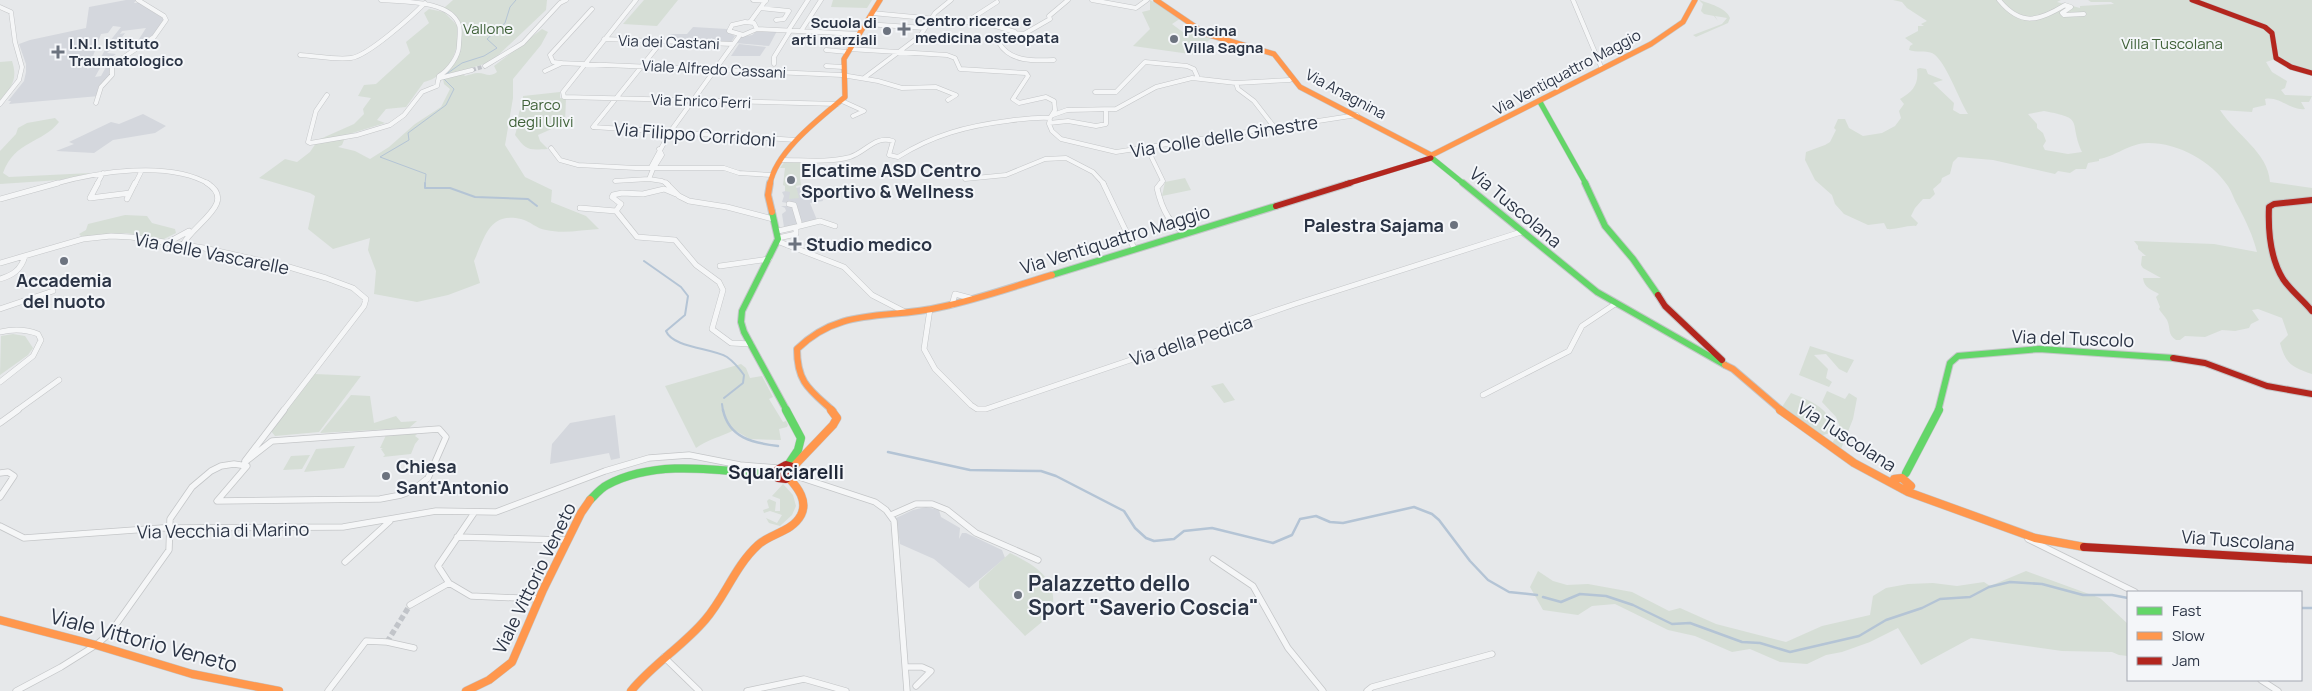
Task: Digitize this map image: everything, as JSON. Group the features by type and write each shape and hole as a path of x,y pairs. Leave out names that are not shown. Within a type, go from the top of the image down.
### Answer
{"main road":[{"path":"791,466 795,470 791,476 781,479 777,471 791,466 801,438 743,328 742,311 769,259 778,237 768,193 772,174 796,140 840,103 847,90 843,76 843,67 848,50 876,14 880,0"},
{"name":"Via Anagnina","path":"1156,0 1206,34 1274,54 1280,59 1290,80 1357,115 1430,157"},
{"name":"Via Ventiquattro Maggio","path":"791,466 833,425 837,418 835,412 813,395 796,365 795,357 800,346 816,330 840,322 930,309 976,298 1430,157 1643,49 1677,27 1691,12 1695,0"},
{"path":"2192,0 2265,27 2272,32 2276,58 2291,67 2312,73"},
{"path":"1540,102 1580,172 1605,226 1633,259 1665,306 1713,355"},
{"name":"Via Tuscolana","path":"1430,157 1571,272 1615,304 1713,355 1733,369 1792,420 1854,463 1899,488 2015,531 2049,541 2086,547 2312,560"},
{"path":"2312,200 2274,204 2269,206 2268,210 2270,230 2279,272 2312,311"},
{"name":"Via del Tuscolo","path":"1906,473 1939,409 1950,363 1958,356 1966,354 2040,349 2179,358 2205,363 2267,386 2312,394"},
{"name":"Viale Vittorio Veneto","path":"466,691 489,680 510,665 581,513 593,496 606,485 623,476 658,469 777,471"},
{"path":"1910,483 1909,488 1899,488 1893,482 1896,478 1906,473 1910,483 1922,497"},
{"path":"631,691 645,672 707,619 756,547 764,539 789,527 800,518 803,508 802,496 791,476"},
{"path":"1880,478 1896,478 1910,483"},
{"name":"Viale Vittorio Veneto","path":"0,620 98,646 192,674 279,691"}],"street":[{"path":"96,103 102,92 102,84 112,75 112,65 154,37 166,20 164,16 138,0"},
{"path":"327,95 319,103 313,118 308,142 310,143 357,135 390,125 404,115 422,92 437,86 439,76 447,70 459,50 458,25 449,12 432,2 381,0"},
{"path":"485,66 523,43 566,0"},
{"path":"585,63 636,0"},
{"path":"753,0 766,0"},
{"path":"750,22 766,0"},
{"path":"774,64 774,57 808,0"},
{"path":"801,31 821,0"},
{"path":"864,78 920,36 930,19 951,0"},
{"path":"876,14 989,24 1024,34 1050,20 1049,16 1068,0"},
{"path":"1092,0 1136,8 1147,0"},
{"path":"1573,0 1602,69"},
{"path":"1999,0 2012,14 2028,18 2042,18 2065,5 2071,7 2063,14 2084,14"},
{"path":"966,22 997,2"},
{"path":"300,56 351,58 362,54 401,27 425,3"},
{"path":"0,7 5,8 13,17 15,42 22,67 22,75 17,84 0,104"},
{"path":"760,8 789,11 784,19 776,20"},
{"path":"561,63 553,62 550,55 592,9"},
{"path":"757,29 756,25 750,22 738,23 730,28 730,32 740,35 748,34 757,29 859,34"},
{"path":"869,24 925,28"},
{"path":"1018,33 1010,34 999,44 1001,50 1008,54 1036,61 1051,60"},
{"path":"653,169 650,167 670,132 740,35"},
{"name":"Via dei Castani","path":"604,39 733,44"},
{"path":"616,98 662,41"},
{"path":"826,50 947,55 954,58 960,68 965,70 1026,73 1028,76 1013,99 1019,104 1046,97 1054,101 1055,110 1050,119"},
{"path":"1095,92 1116,92 1145,62 1187,66 1194,69 1198,78"},
{"path":"545,71 561,63"},
{"name":"Viale Alfredo Cassani","path":"561,63 714,69 864,78 902,88 936,87 956,95 948,100"},
{"name":"Via Enrico Ferri","path":"585,63 563,92 564,97 840,103"},
{"path":"826,66 843,67"},
{"path":"440,78 472,70"},
{"path":"1050,119 1067,110 1106,111 1120,108 1148,90 1198,78 1236,83 1265,83 1290,80"},
{"path":"1236,83 1238,89 1254,101 1274,128"},
{"name":"Via Filippo Corridoni","path":"616,98 593,127 796,140"},
{"path":"840,103 864,111 854,116"},
{"path":"782,160 852,156 880,140 888,139 893,141 889,155 898,158 940,132 979,124 1038,116 1096,126 1106,124 1106,111"},
{"name":"Via Colle delle Ginestre","path":"1050,119 1052,131 1060,139 1116,152 1357,115"},
{"path":"551,148 555,156 566,162 653,169 724,168 739,173 772,174"},
{"path":"1147,148 1163,181 1157,188 1174,226 1173,237"},
{"path":"659,149 662,155"},
{"path":"656,155 662,155"},
{"path":"649,179 662,155"},
{"path":"965,179 1006,175 1045,159 1066,158 1093,172 1103,182 1134,248"},
{"path":"128,198 141,172"},
{"path":"0,199 103,173 141,172 189,176 212,187 217,193 217,200 214,208 186,238 183,245"},
{"path":"103,173 90,198 130,193"},
{"path":"615,181 660,179 672,186 677,194"},
{"path":"616,212 621,204 612,198 614,195 628,192 643,194 664,189 690,202 727,208 773,219"},
{"path":"790,204 794,205 799,222"},
{"path":"580,208 602,208 616,212 637,236 675,240 696,265 719,282 723,290 712,329 731,343 751,344"},
{"path":"166,243 203,221"},
{"path":"778,237 796,227 820,221 834,226"},
{"path":"1174,226 1185,233"},
{"name":"Via della Pedica","path":"930,309 924,349 935,369 971,405 977,409 986,409 1295,304 1521,232"},
{"name":"Via delle Vascarelle","path":"0,263 84,240 105,236 129,237 272,262 313,274 360,292 366,299 364,306 243,463"},
{"path":"778,237 844,267 872,295 906,312"},
{"path":"0,279 15,274 21,268 25,256"},
{"path":"720,266 769,259"},
{"path":"0,309 52,291"},
{"path":"952,304 954,293 964,298 976,298"},
{"path":"1484,395 1562,354 1567,354 1571,350 1579,330 1615,304"},
{"path":"0,332 14,330 30,331 38,334 41,340 33,356 0,382"},
{"path":"0,423 59,380"},
{"path":"16,691 98,646 110,633 169,550 172,540 169,528 170,519 205,473 220,465 243,463 252,459 266,443 272,441 439,429 446,437 428,478 420,486 412,491 380,499 217,501 247,466 243,463"},
{"name":"Via Vecchia di Marino","path":"0,526 24,538 169,528 343,527 440,511 496,512 605,471 650,458 689,456 777,471"},
{"path":"718,479 722,471"},
{"path":"0,473 8,472 14,476 0,497"},
{"path":"791,476 864,498 891,515 895,522 906,689"},
{"path":"891,515 916,504 932,504 947,510 976,533 1038,560"},
{"path":"474,513 438,566 449,583 471,596 540,599"},
{"path":"345,562 390,520"},
{"path":"2015,531 2021,536 2133,591"},
{"path":"457,537 567,540"},
{"path":"1213,559 1254,586 1288,648 1323,691"},
{"path":"410,605 449,583"},
{"path":"328,691 366,640 414,648"},
{"path":"1367,691 1372,686 1492,654"},
{"path":"662,656 673,664 699,691"},
{"path":"906,667 919,666 930,671 916,689 912,685 906,689"},
{"path":"747,691 804,680 846,691"},
{"path":"2263,681 2278,691"}],"shaded area":[{"name":"I.N.I. Istituto Traumatologico","path":"136,0 134,3 139,3 164,19 154,35 110,65 109,75 98,88 99,96 9,104 11,101 8,101 24,81 26,72 26,64 19,44 86,28 89,7","holes":["113,26 121,27 110,41 96,66 87,69 90,60 85,60 93,56 101,34 108,33","146,28 134,47 106,67 101,76 95,77 100,68 113,60 109,59 116,54 107,53 116,45 113,44 115,40 120,40 125,33 120,34 122,31"]},
{"path":"693,27 727,29 729,33 735,36 730,44 666,40 671,34 687,34"},
{"path":"758,30 777,31 769,46 735,43 740,37 752,35"},
{"path":"739,44 766,47 760,56 731,56"},
{"path":"143,114 166,126 155,133 113,140 94,153 56,151 74,144 69,142 111,122 119,124"},
{"path":"811,184 814,187 818,186 823,201 810,203 817,220 784,227 782,214 786,211 781,206 788,206 787,203 782,202 784,196 782,192"},
{"path":"615,415 620,458 611,460 609,453 550,464 552,444 570,423"},
{"path":"926,507 939,510 941,517 960,528 959,539 962,533 966,533 1002,550 1005,558 969,588 934,559 900,544 896,518 913,510"}],"green space":[{"name":"Vallone","path":"453,0 547,0 546,10 491,62 444,76 461,50 461,25 444,8"},
{"path":"644,0 678,0 657,26 623,24"},
{"path":"833,0 872,0 867,8 831,7"},
{"path":"1150,0 1181,18 1172,24 1184,33 1193,28 1212,38 1197,55 1133,46 1150,29 1142,12 1150,10"},
{"path":"1699,0 1725,11 1730,18 1728,23 1696,37 1693,35 1722,24 1727,18 1715,16 1718,21 1714,16 1704,14 1701,11 1703,4"},
{"name":"Villa Tuscolana","path":"1893,0 2061,0 2057,2 2080,8 2080,6 2114,4 2111,2 2091,2 2088,0 2312,0 2312,71 2294,66 2279,57 2277,47 2272,46 2275,59 2266,62 2272,72 2287,81 2285,88 2281,90 2285,95 2312,96 2309,102 2301,102 2305,109 2295,108 2280,101 2265,99 2266,105 2253,108 2252,112 2220,110 2258,153 2268,171 2270,182 2312,188 2312,374 2295,367 2285,356 2280,343 2288,335 2282,318 2258,309 2252,310 2259,320 2251,324 2249,328 2235,331 2222,330 2205,337 2185,336 2180,340 2176,340 2171,335 2167,320 2159,309 2156,297 2159,294 2147,286 2143,278 2161,278 2143,268 2141,265 2142,256 2146,256 2138,249 2134,241 2214,244 2257,252 2249,229 2228,186 2221,177 2203,161 2171,146 2141,144 2099,159 2099,161 2088,163 2086,169 2076,169 2070,173 2058,171 2055,174 1993,160 1958,157 1953,162 1950,174 1942,178 1941,182 1933,189 1935,194 1930,199 1923,199 1915,208 1911,216 1918,223 1916,226 1887,229 1884,223 1868,225 1844,214 1835,204 1832,195 1815,180 1805,160 1806,152 1830,142 1836,130 1834,128 1838,119 1845,119 1849,128 1863,136 1882,133 1895,126 1901,118 1899,111 1904,104 1900,99 1914,87 1917,79 1917,69 1920,68 1926,69 1928,74 1943,80 1933,83 1954,103 1953,110 1960,114 1968,114 1947,71 1937,57 1929,52 1909,50 1913,44 1905,38 1918,31 1918,26 1924,26 1921,24 1927,21 1907,8 1902,2","holes":["2044,111 2066,116 2074,123 2082,152 2068,154 2045,150 2043,146 2046,141 2043,133 2037,128 2037,124 2028,114"]},
{"path":"429,9 444,12 457,25 457,46 448,65 435,78 424,82 406,107 386,109 377,120 385,123 346,135 342,145 338,147 355,151 370,159 389,147 415,124 441,107 450,89 444,84 443,79 463,74 465,76 476,73 494,74 497,72 494,66 542,29 548,32 541,45 513,79 513,98 505,145 525,177 552,190 551,202 586,216 599,229 566,232 552,231 540,228 521,219 502,219 495,223 485,235 474,261 480,283 448,295 417,302 374,294 376,271 368,250 370,238 333,249 308,229 315,196 259,178 285,159 297,162 310,152 318,140 354,124 364,114 363,109 371,98 358,96 364,85 376,84 410,53 406,42 429,23 424,13"},
{"path":"12,61 14,67 13,82 0,100 0,62"},
{"name":"Parco degli Ulivi","path":"560,92 560,98 566,98 565,123 538,135 540,141 548,149 525,147 515,135 523,96"},
{"path":"55,118 59,122 45,135 14,154 3,173 9,177 91,173 60,180 0,184 0,151 16,134 18,128 27,123"},
{"name":"Elcatime ASD Centro Sportivo & Wellness","path":"813,159 818,175 800,178 801,185 796,186 799,198 789,199 790,192 785,191 785,186 783,185 785,168 780,168 785,161"},
{"path":"1185,178 1191,190 1162,196 1165,182"},
{"path":"125,215 147,216 152,223 175,229 176,233 164,239 126,233 82,237 79,234 86,230 88,224"},
{"path":"13,334 25,336 33,348 28,355 0,375 1,336"},
{"path":"1810,346 1854,360 1847,373 1839,369 1826,354 1814,355 1828,369 1826,378 1832,382 1829,387 1799,375"},
{"path":"741,364 746,368 750,378 762,376 773,397 769,399 783,422 786,421 787,427 779,429 781,440 750,439 734,430 705,442 696,448 665,386"},
{"path":"315,374 361,376 319,432 275,436 270,430"},
{"path":"1223,383 1235,400 1224,403 1211,386"},
{"path":"1827,391 1845,399 1849,393 1857,398 1853,419 1841,449 1832,443 1841,430 1836,417 1822,402"},
{"path":"1791,393 1812,402 1825,412 1831,425 1830,433 1820,436 1782,407"},
{"path":"351,395 370,396 374,423 396,416 401,422 417,421 409,428 320,433"},
{"path":"387,433 418,433 415,436 419,439 411,454 383,457 385,455 381,449 383,448 380,448"},
{"path":"355,446 344,468 304,472 316,449"},
{"path":"310,455 302,469 283,470 291,456"},
{"path":"783,484 793,495 796,506 792,515 780,526 769,523 766,518 777,523 782,515 770,511 764,513 763,510 769,508 767,501 769,499 776,502 775,511 780,511 780,499 772,496"},
{"name":"Palazzetto dello Sport \"Saverio Coscia\"","path":"1010,553 1042,573 1051,587 1053,605 1056,606 1054,612 1025,636 979,588 979,581"},
{"path":"1538,571 1553,581 1567,585 1588,584 1632,592 1669,611 1680,608 1716,624 1786,642 1822,626 1870,615 1873,596 1886,588 1908,584 1933,583 1957,586 1984,582 1990,586 2026,571 2100,598 2127,623 2127,656 2112,652 2062,651 1971,638 1921,665 1898,628 1870,642 1842,652 1826,655 1807,664 1780,662 1750,649 1732,652 1695,636 1668,630 1615,604 1592,606 1578,615 1543,610 1530,587"}],"waterway":[{"path":"445,75 462,63 484,56 497,48 487,39 505,23 510,7 516,0"},
{"path":"425,184 426,174 380,157 409,140 408,133 446,105 454,89 444,79"},
{"path":"425,184 425,188 450,188 475,197 528,199 537,206"},
{"path":"644,261 681,287 688,296 685,315 666,331 670,337 684,344 727,357 744,375 743,383 724,398"},
{"path":"722,404 723,411"},
{"path":"723,410 726,419 736,433 751,441 778,446"},
{"path":"888,452 970,470 1041,471 1056,476 1124,511 1135,528 1146,538 1154,541 1174,539 1184,531 1212,528 1273,543 1292,535 1300,519 1316,516 1330,522 1343,523 1414,507 1432,514 1439,520 1470,561 1488,580 1509,592 1537,595"},
{"path":"1543,597 1561,602 1580,594 1606,596 1633,605 1672,624 1690,623 1742,642 1760,643 1790,652 1859,636 1886,620 1922,608 1940,599 1970,597 1989,587 2010,582 2042,584 2083,595 2112,595 2127,598"},
{"path":"2302,608 2312,608"}],"tunnel":[{"path":"472,70 485,66"},
{"path":"387,642 410,605"}],"traffic: fast":[{"path":"1540,102 1580,172 1605,226 1633,259 1658,295"},
{"path":"1432,158 1597,292 1725,365"},
{"path":"1052,275 1276,206"},
{"path":"772,212 778,239 742,311 741,322 744,332 801,438 798,450 788,465"},
{"path":"1906,473 1939,409 1950,363 1958,356 2039,349 2173,358"},
{"path":"590,500 605,486 626,476 650,471 704,469 776,475"}],"traffic: slow":[{"path":"772,212 768,193 777,166 786,153 810,127 845,97 844,59 880,0"},
{"path":"1156,0 1206,34 1274,54 1300,87 1431,155"},
{"path":"1432,155 1664,37 1683,22 1695,0"},
{"path":"793,467 833,425 837,418 832,411 814,396 801,378 797,349 811,336 826,327 844,321 939,308 1052,275"},
{"path":"1725,365 1733,369 1792,420 1854,463 1887,482 1908,492 2035,538 2084,547"},
{"path":"631,691 648,672 705,620 750,553 763,541 787,529 797,521 803,510 803,500 799,490 789,478"},
{"path":"1897,486 1893,482 1894,479 1902,478 1911,486 1903,489"},
{"path":"466,691 489,680 512,662 543,590 581,513 590,500"},
{"path":"0,620 96,645 192,674 279,691"}],"traffic: jam":[{"path":"2192,0 2265,27 2272,33 2276,58 2291,67 2312,73"},
{"path":"1276,206 1431,158"},
{"path":"2312,200 2274,204 2269,207 2269,234 2275,263 2286,283 2312,311"},
{"path":"1658,295 1665,306 1722,360"},
{"path":"2173,358 2205,363 2267,386 2312,394"},
{"path":"786,465 793,467 795,473 786,479 778,478 777,470 786,465"},
{"path":"2084,547 2312,560"}],"place":[{"name":"Centro ricerca e medicina osteopata","path":"904,29"},
{"name":"Scuola di arti marziali","path":"887,31"},
{"name":"Piscina Villa Sagna","path":"1174,39"},
{"name":"I.N.I. Istituto Traumatologico","path":"58,52"},
{"name":"Elcatime ASD Centro Sportivo & Wellness","path":"791,180"},
{"name":"Palestra Sajama","path":"1454,225"},
{"name":"Studio medico","path":"795,244"},
{"name":"Accademia del nuoto","path":"64,261"},
{"name":"Chiesa Sant'Antonio","path":"386,476"},
{"name":"Palazzetto dello Sport \"Saverio Coscia\"","path":"1018,595"}],"district":[{"name":"Squarciarelli","path":"786,472"}]}
